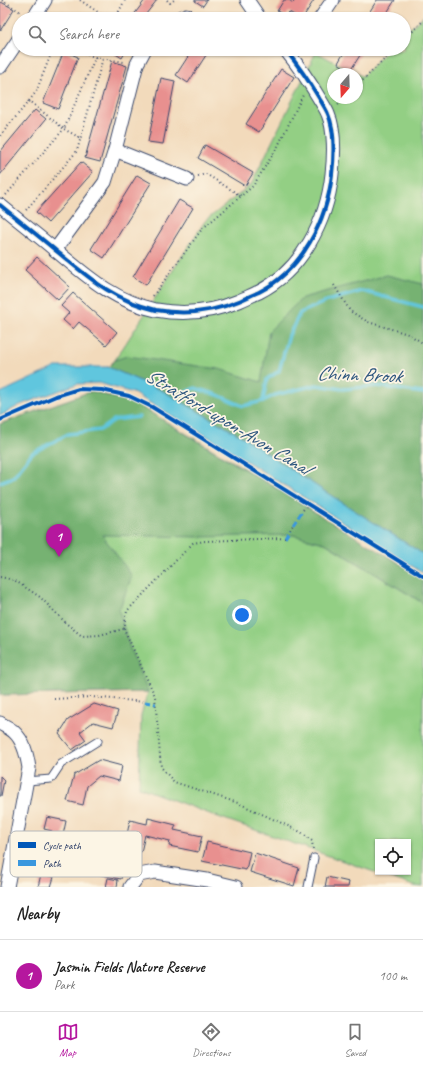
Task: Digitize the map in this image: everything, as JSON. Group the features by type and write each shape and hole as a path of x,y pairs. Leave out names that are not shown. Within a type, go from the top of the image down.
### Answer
{"street":[{"path":"34,12 45,0"},
{"path":"247,0 255,12"},
{"path":"325,12 333,0"},
{"path":"0,68 12,50"},
{"path":"55,250 105,182 115,150 137,64 141,56"},
{"path":"2,201 18,220 86,276 112,294 145,307 178,312 202,312 218,309 260,292 280,278 298,260 310,242 320,222 327,202 331,183 334,157 328,114 291,56"},
{"path":"115,150 187,179"},
{"path":"0,723 14,732 22,743 27,755 29,768 18,831"},
{"path":"7,887 10,871"},
{"path":"142,874 155,872 207,880 236,887"},
{"path":"130,887 138,877"}],"lane":[{"path":"27,781 51,779 61,764 98,740"},
{"path":"308,887 314,858"}],"path":[{"path":"2,0 21,12"},
{"path":"80,0 98,12"},
{"path":"119,12 126,0"},
{"path":"167,0 170,3 174,0"},
{"path":"411,33 423,21"},
{"path":"0,136 36,92 50,56"},
{"path":"2,201 64,128 95,56 137,64"},
{"path":"363,80 388,56"},
{"path":"18,220 77,151 104,58"},
{"path":"145,307 202,229 253,186 278,146 309,82"},
{"path":"29,100 64,128 80,138"},
{"path":"187,179 206,174 241,196"},
{"path":"334,285 350,311 368,322 408,334 423,342"},
{"path":"301,500 314,508"},
{"path":"304,510 308,504"},
{"path":"290,530 293,525"},
{"path":"285,538 205,541 194,543 127,611 124,629 155,696 161,767 174,782 238,803 302,832 312,841 314,858"},
{"path":"0,577 14,580 40,597 66,624 82,636 99,635 124,629"},
{"path":"54,698 92,697 145,702"}],"green space":[{"path":"423,16 423,374 163,391 108,367 115,360 205,221 251,185 314,56 323,56 346,68 327,68 327,104 363,104 363,75 382,56 411,56 411,27"},
{"path":"387,275 423,284 423,554 243,437 163,391 108,367 115,360 127,356 219,369 261,382 269,331 302,298"},
{"path":"92,391 138,405 311,508 293,535 325,543 423,603 423,887 414,886 383,875 411,875 411,839 375,839 375,872 210,814 139,787 141,715 148,692 0,695 0,424"},
{"path":"92,391 138,405 417,574 423,579 423,603 325,543 293,535 200,537 102,535 132,576 119,610 130,649 148,692 0,695 0,424"}],"water":[{"path":"56,367 108,367 163,391 243,437 423,554 423,573 210,438 133,393 99,383 77,384 20,405 0,416 0,393"}],"building":[{"path":"145,0 157,0 148,12 136,12"},
{"path":"195,0 207,0 203,6"},
{"path":"284,0 289,0 293,3 295,0 314,0 306,12 277,11"},
{"path":"377,0 395,0 387,12 369,12"},
{"path":"1,2 14,9 0,31"},
{"path":"62,56 78,57 58,109 43,103"},
{"path":"188,56 205,56 188,83 176,75"},
{"path":"342,56 360,56 352,68 346,68 338,63"},
{"path":"112,61 127,66 100,162 85,158"},
{"path":"281,69 294,77 259,132 246,124"},
{"path":"161,78 175,81 163,144 148,142"},
{"path":"35,110 46,119 0,175 0,152"},
{"path":"205,145 253,173 245,186 198,158"},
{"path":"81,162 93,172 48,223 36,212"},
{"path":"137,175 151,183 104,258 91,249"},
{"path":"179,200 193,208 146,285 133,277"},
{"path":"37,257 70,287 58,300 25,270"},
{"path":"73,293 117,332 106,345 79,322 73,329 63,320 69,313 61,306"},
{"path":"94,704 118,711 113,727 93,722 80,732 86,740 72,750 59,734 68,720"},
{"path":"99,760 122,766 119,781 99,776 87,786 83,805 67,801 74,775"},
{"path":"0,776 4,780 1,796 0,796"},
{"path":"47,817 66,821 64,831 44,829"},
{"path":"148,818 176,825 174,830 202,836 198,852 169,846 170,841 145,835 142,848 142,831 128,831 130,820 147,824"},
{"path":"207,842 250,852 246,870 202,861"},
{"path":"255,853 299,868 294,886 250,872"},
{"path":"40,877 54,877 51,887 38,887"},
{"path":"327,877 349,882 348,887 325,887"},
{"path":"108,878 118,880 117,887 106,887"}],"waterway":[{"path":"263,401 267,379 279,371 289,335 300,313 327,301 362,291 423,307"},
{"name":"Chinn Brook","path":"181,394 195,388 218,395 243,406 263,401 275,395 316,385 343,389 377,386 423,393"},
{"name":"Chinn Brook","path":"0,482 13,477 32,453 68,434 100,430 114,420 139,417"}],"marked path":[{"path":"293,525 303,510"},
{"path":"285,538 290,530"},
{"path":"145,702 156,704"}],"cycle path":[{"path":"0,205 89,278 113,293 140,306 167,312 198,312 229,305 259,292 274,283 288,271 310,242 325,209 332,174 333,136 328,114 307,79 290,56"},
{"path":"0,420 56,396 79,389 102,390 129,396 152,407 423,576"}],"place":[{"name":"Jasmin Fields Nature Reserve","path":"59,557"}],"water label":[{"name":"Stratford-upon-Avon Canal","path":"228,421"}]}
